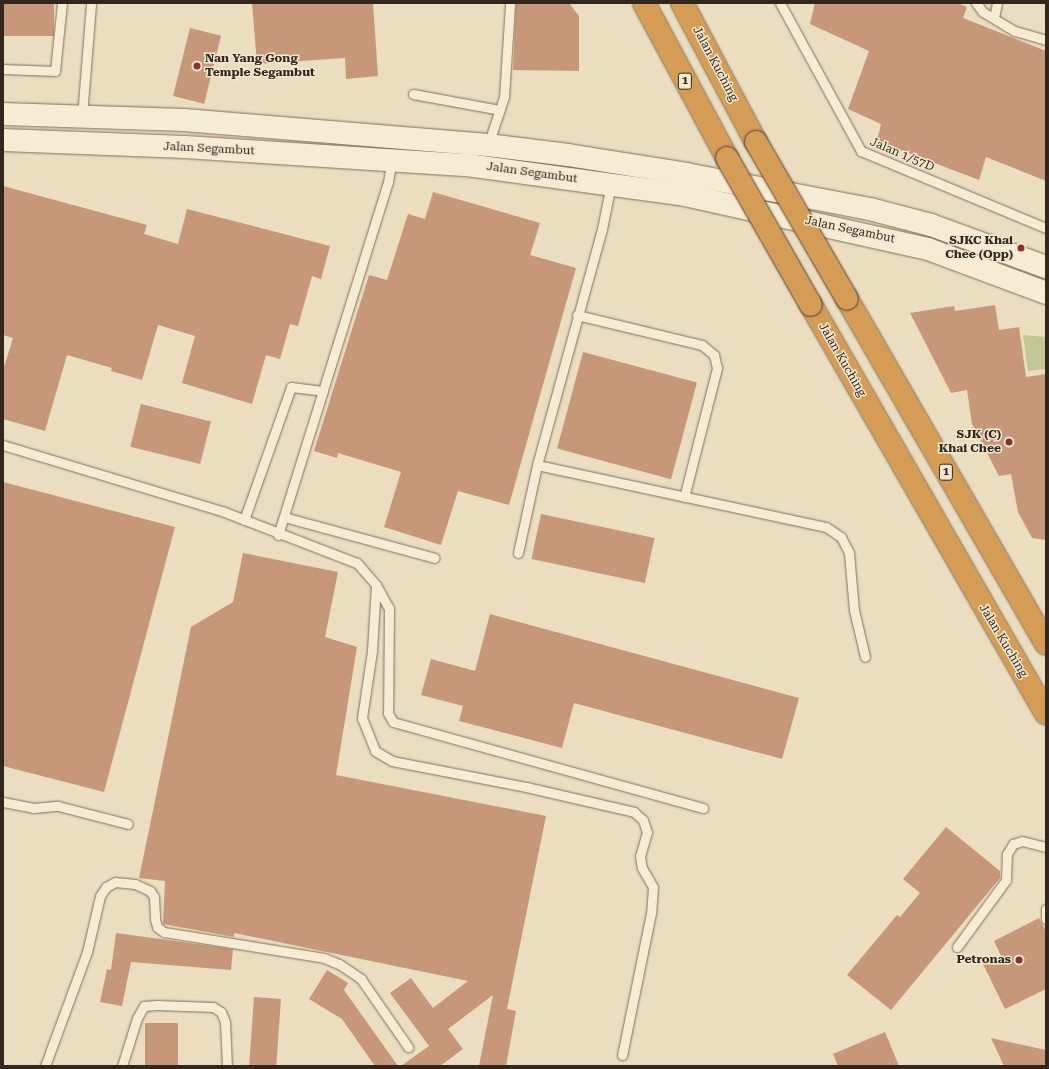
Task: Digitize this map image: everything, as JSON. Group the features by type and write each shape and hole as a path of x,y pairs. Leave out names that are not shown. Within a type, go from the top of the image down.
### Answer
{"highway":[{"name":"Jalan Kuching","path":"644,3 727,158 1046,714"},
{"name":"Jalan Kuching","path":"682,3 756,142 1046,644"}],"main road":[{"name":"Jalan Segambut","path":"3,114 184,120 488,144 686,174 870,209 931,225 1046,267"},
{"name":"Jalan Segambut","path":"3,140 184,147 467,164 611,184 685,195 881,236 928,249 1046,293"}],"lane":[{"path":"3,69 55,71 58,68 62,3"},
{"path":"82,116 91,3"},
{"path":"488,144 504,97 510,3"},
{"name":"Jalan 1/57D","path":"780,3 861,151 1046,228"},
{"path":"976,3 983,12 1015,31 1046,40"},
{"path":"994,18 997,3"},
{"path":"413,94 500,110"},
{"path":"278,535 388,182 392,160"},
{"path":"518,553 537,465 577,315 602,229 611,184"},
{"path":"577,315 702,345 714,355 717,368 684,497"},
{"path":"244,520 292,387 323,390"},
{"path":"3,445 222,511 278,535 357,563 376,585 389,608 388,713 392,722 703,808"},
{"path":"537,465 826,526 842,537 850,553 854,610 864,657"},
{"path":"284,517 435,558"},
{"path":"376,585 372,651 362,718 375,751 392,761 526,787 634,812 642,820 647,832 640,856 642,868 653,887 651,914 622,1055"},
{"path":"3,802 33,808 58,806 128,824"},
{"path":"957,947 1006,880 1007,854 1013,844 1022,841 1046,847"},
{"path":"45,1066 88,952 100,896 106,887 115,882 135,884 150,891 154,897 154,919 158,927 164,932 324,958 343,966 361,979 408,1047"},
{"path":"1046,909 1046,919"},
{"path":"122,1066 137,1018 144,1006 157,1005 213,1007 221,1012 225,1022 228,1066"}],"green space":[{"path":"1023,335 1046,337 1046,369 1028,371"}],"building":[{"path":"3,3 54,3 54,36 3,36"},
{"path":"252,3 373,3 378,76 346,79 345,58 257,64"},
{"path":"516,3 569,3 579,16 579,71 513,70"},
{"path":"815,3 958,3 967,7 963,18 1046,51 1046,181 986,157 979,180 877,141 881,124 848,109 869,51 810,24"},
{"name":"Nan Yang Gong Temple Segambut","path":"190,28 221,36 204,104 173,96"},
{"path":"3,186 147,225 144,234 178,244 187,209 330,246 321,279 312,276 298,326 290,324 280,359 266,355 252,404 182,383 195,336 158,325 142,380 111,371 112,368 67,355 45,431 3,419 3,370 13,338 3,335"},
{"path":"433,192 540,223 530,255 576,268 509,505 458,491 441,545 384,527 401,472 338,453 337,458 314,451 369,275 387,280 408,214 425,219"},
{"name":"SJK (C) Khai Chee","path":"995,305 999,330 1019,327 1026,377 1046,374 1046,540 1032,538 1018,512 1011,474 999,476 972,424 967,390 951,393 910,313 954,306 955,311"},
{"path":"583,352 697,383 671,479 557,449"},
{"path":"141,404 211,421 200,464 130,447"},
{"path":"3,482 175,527 104,792 3,766"},
{"path":"541,514 654,538 645,583 531,559"},
{"path":"243,553 338,572 325,637 357,647 336,775 546,816 507,1009 516,1011 506,1066 479,1066 493,995 448,1029 463,1049 440,1066 401,1066 429,1046 390,993 411,978 433,1008 468,981 234,933 234,937 163,924 165,881 139,878 191,627 233,602"},
{"path":"490,614 799,698 782,759 574,703 562,748 459,721 463,706 421,695 431,659 475,671"},
{"path":"946,827 1000,871 1000,878 891,1010 847,975 897,915 900,917 920,893 903,879"},
{"name":"Petronas","path":"1039,918 1046,931 1046,989 1005,1009 983,964 1001,956 994,941"},
{"path":"116,933 233,949 231,970 131,962 122,1006 100,1002 107,969 111,970"},
{"path":"327,970 348,983 344,990 398,1066 375,1066 342,1019 309,999"},
{"path":"254,997 281,999 276,1066 249,1066"},
{"path":"145,1023 178,1023 178,1066 145,1066"},
{"path":"885,1032 899,1066 838,1066 833,1054"},
{"path":"991,1038 1046,1050 1046,1066 1004,1066"}],"place":[{"name":"Nan Yang Gong Temple Segambut","path":"197,66"},
{"name":"SJKC Khai Chee (Opp)","path":"1021,248"},
{"name":"SJK (C) Khai Chee","path":"1009,442"},
{"name":"Petronas","path":"1019,960"}]}
